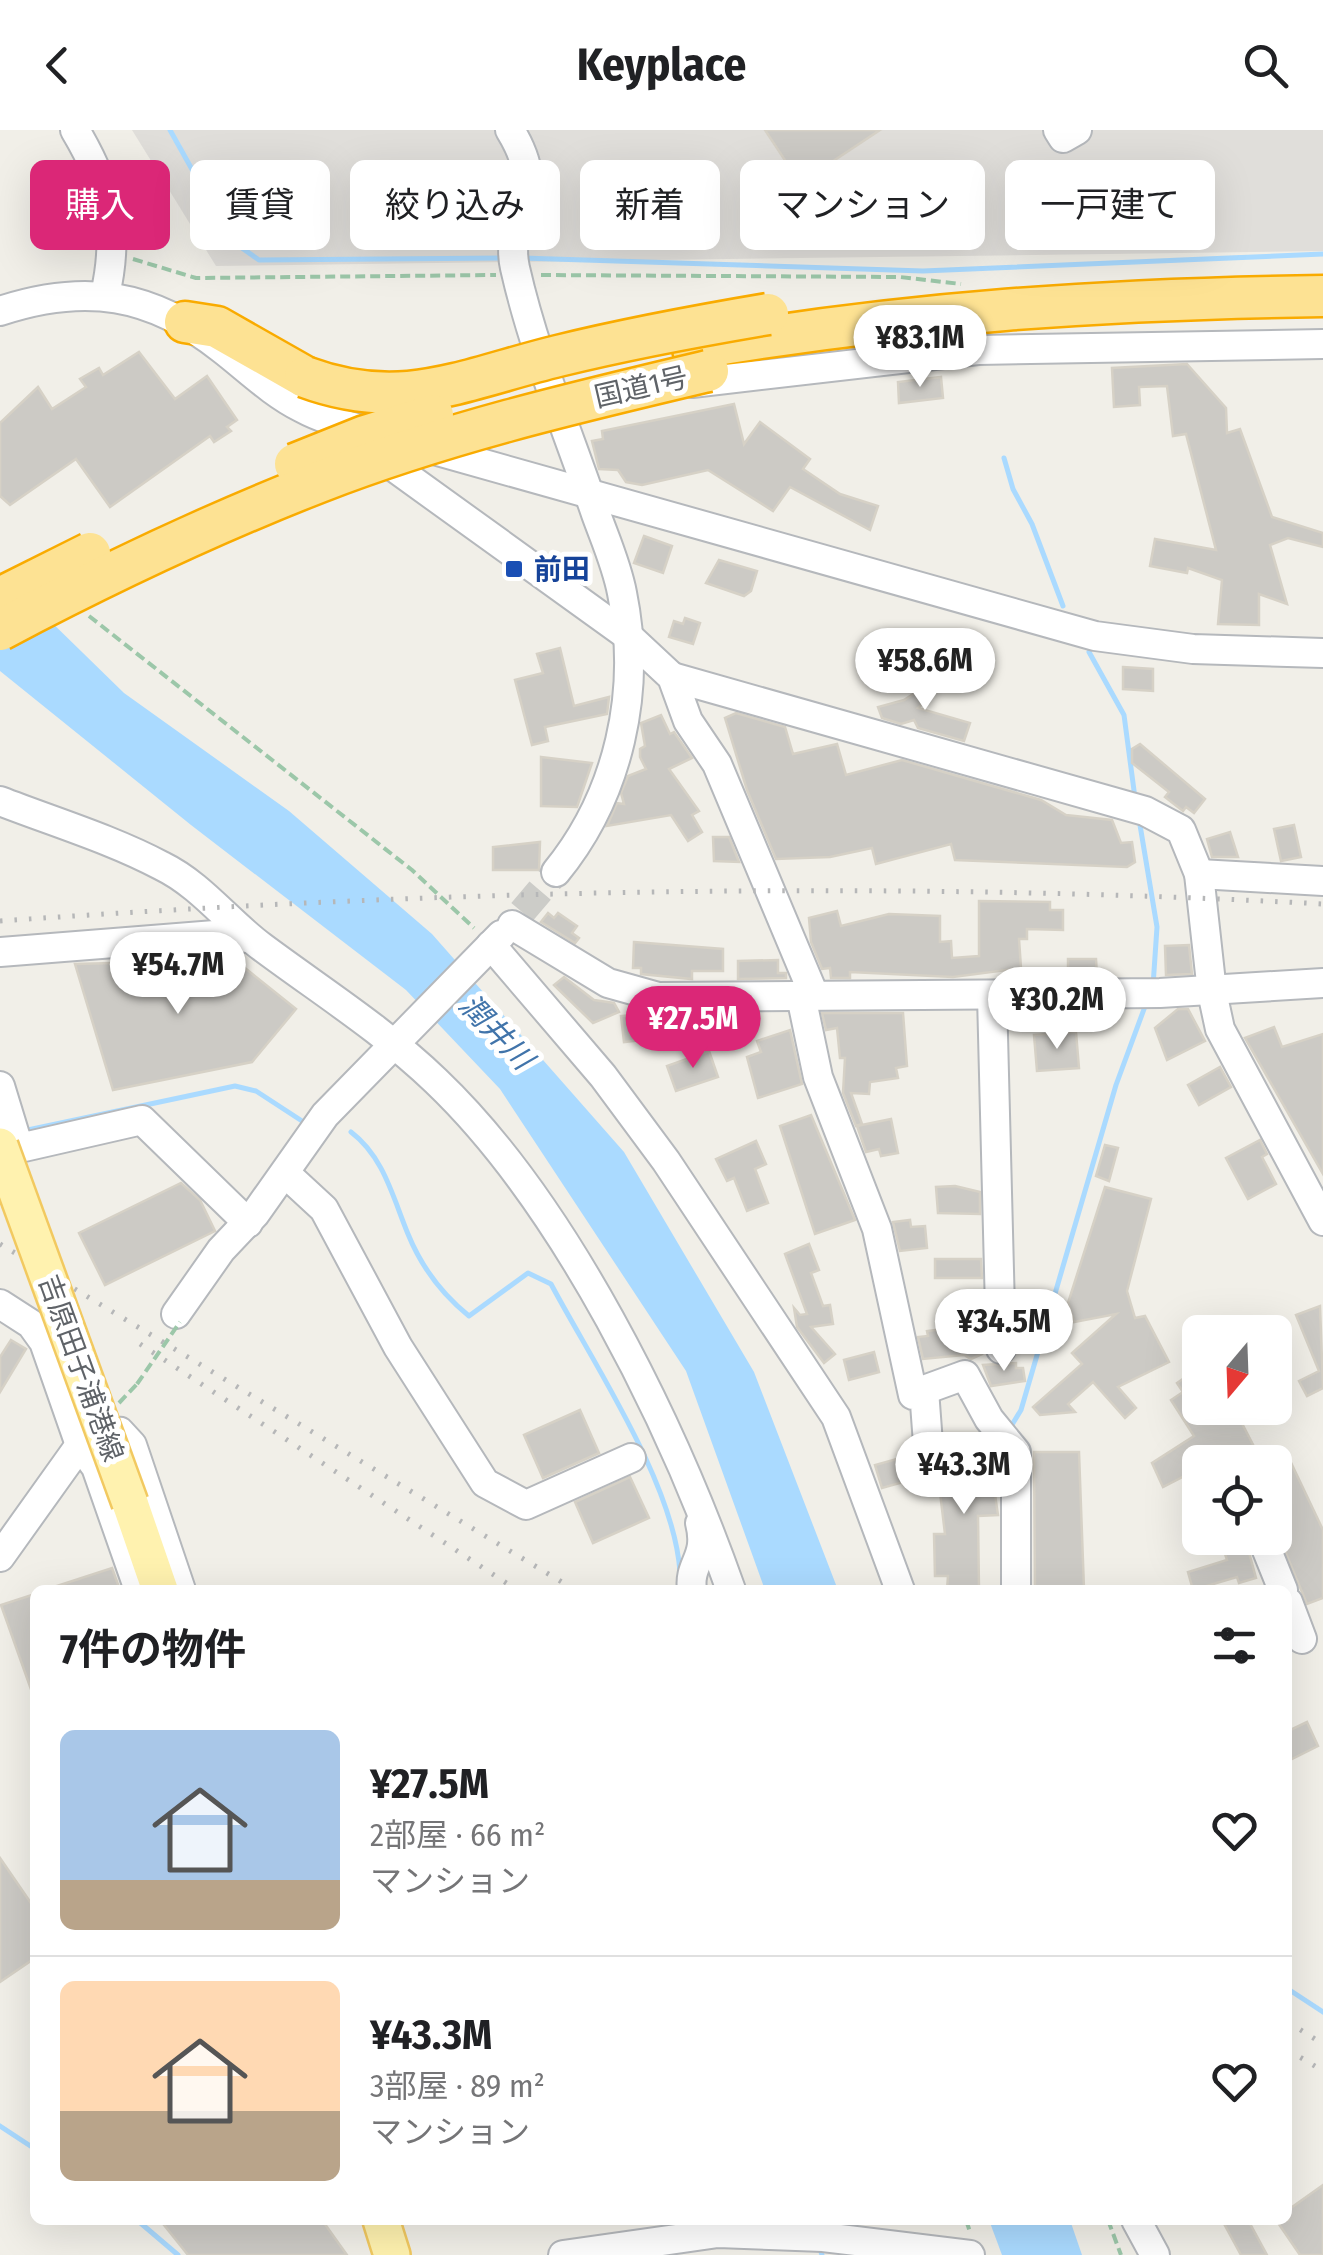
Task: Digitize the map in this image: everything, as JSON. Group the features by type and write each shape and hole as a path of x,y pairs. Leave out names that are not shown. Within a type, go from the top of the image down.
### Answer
{"highway":[{"name":"国道1号","path":"0,630 130,562 320,482 700,360 880,320 1022,305 1323,296"},
{"path":"185,322 217,327 305,377 368,395 416,394 556,356 768,314 910,303 1022,305"},
{"name":"国道1号","path":"0,598 141,528 365,436 548,381 700,360 1046,326 1323,318"}],"main road":[{"name":"吉原田子浦港線","path":"9,1137 158,1585"},
{"path":"382,2225 392,2255"}],"street":[{"path":"75,130 112,209 114,254 105,295"},
{"path":"510,130 521,148 530,197 517,232 513,262 534,343 622,590 628,636 627,705 610,782 574,850 556,872"},
{"path":"1058,130 1063,138 1077,130"},
{"path":"0,310 54,297 105,295 185,322 285,398 337,423 1094,636 1194,648 1323,653"},
{"path":"559,409 725,376 978,350 1323,344"},
{"path":"337,423 392,468 628,636 672,677 688,721 717,764 807,996 818,1078 877,1229 913,1395 965,1376 1016,1452 1016,1585"},
{"path":"672,677 1137,809 1181,830 1199,874 1220,1029 1323,1221"},
{"path":"0,801 160,864 249,938 393,1042 504,1154 624,1346 696,1497 730,1585"},
{"path":"1199,874 1323,880"},
{"path":"178,1318 221,1250 242,1230 324,1115 517,918 590,973 634,994 992,996 1212,992 1323,984"},
{"path":"0,952 215,935 249,938"},
{"path":"491,945 614,1090 836,1417 898,1585"},
{"path":"992,996 1001,1349"},
{"path":"0,1086 9,1137 24,1147 142,1120 242,1230"},
{"path":"284,1173 324,1210 398,1346 485,1483 526,1504 630,1458"},
{"path":"0,1304 40,1334 80,1445 96,1467 138,1585"},
{"path":"924,1390 929,1457"},
{"path":"0,1557 80,1445 113,1432 126,1434 180,1585"},
{"path":"691,1585 706,1545 696,1497"},
{"path":"1269,1555 1281,1585"},
{"path":"1292,1611 1304,1639"},
{"path":"1139,2225 1155,2255"},
{"path":"563,2255 716,2226 970,2255"}],"path":[{"path":"114,254 196,278 900,277 976,285"},
{"path":"90,616 412,870 491,945"},
{"path":"136,1384 178,1318"},
{"path":"1110,2225 1121,2255"}],"shaded area":[{"path":"132,130 1323,130 1323,251 216,266 206,250 330,250 330,160 190,160 190,224 170,192 170,160 151,160"}],"water":[{"name":"潤井川","path":"0,572 124,693 289,811 432,934 624,1152 754,1372 836,1585 763,1585 686,1371 500,1089 406,990 191,825 0,671"},
{"path":"991,2225 1072,2225 1082,2255 1002,2255"}],"building":[{"path":"765,130 880,130 835,160 785,160"},
{"path":"139,352 175,399 207,376 237,420 227,427 231,431 214,442 210,436 110,507 76,459 10,505 0,496 0,423 38,387 52,409 86,387 80,379 99,368 103,375"},
{"path":"1187,364 1226,408 1227,433 1240,429 1272,517 1323,533 1323,547 1288,538 1270,545 1287,604 1259,594 1259,625 1218,624 1222,580 1188,568 1187,573 1150,566 1155,539 1216,550 1186,434 1173,436 1167,386 1139,387 1140,405 1114,407 1112,368"},
{"path":"941,377 943,398 899,403 898,382"},
{"path":"734,404 744,444 760,422 810,459 803,469 840,494 878,506 870,530 790,487 773,511 708,470 642,485 626,482 618,470 599,469 592,441 603,439 602,431"},
{"path":"644,536 672,546 663,573 634,563"},
{"path":"719,560 757,571 751,591 744,596 706,583"},
{"path":"685,618 700,623 693,644 669,637 674,621 683,624"},
{"path":"560,648 574,706 609,697 607,714 545,727 548,741 532,745 515,680 543,673 537,654"},
{"path":"1123,667 1153,669 1153,691 1123,689"},
{"path":"944,674 949,681 918,708 970,723 964,741 918,728 914,720 901,724 882,718 878,707 904,700"},
{"path":"736,713 785,727 793,754 837,744 846,775 902,760 1041,800 1066,815 1112,820 1121,843 1132,842 1135,862 1127,867 955,860 951,844 876,864 872,848 830,857 776,859 747,790 725,718"},
{"path":"661,715 670,734 674,732 692,758 669,769 699,811 692,815 702,832 688,841 671,815 607,826 617,803 624,804 621,793 628,776 646,769 640,757 640,749 645,746 641,723"},
{"path":"1140,744 1205,799 1194,813 1186,807 1183,811 1165,797 1169,792 1132,763 1132,749"},
{"path":"541,757 592,763 577,807 541,806"},
{"path":"1294,825 1301,857 1281,861 1274,829"},
{"path":"1230,832 1238,857 1212,857 1207,839"},
{"path":"713,837 729,837 739,862 714,861"},
{"path":"540,842 539,870 493,870 493,847"},
{"path":"979,901 1050,902 1050,910 1063,910 1063,930 1027,929 1027,939 1019,939 1021,968 953,977 850,972 850,978 831,978 830,968 822,969 811,942 809,918 837,911 841,926 889,914 940,916 940,942 951,941 952,958 979,956"},
{"path":"548,913 554,918 558,913 577,926 572,933 579,938 575,943 541,922"},
{"path":"634,942 723,949 723,971 692,971 692,979 641,974 641,968 633,968"},
{"path":"1189,945 1192,974 1166,975 1165,946"},
{"path":"1068,959 1096,959 1097,975 1068,976"},
{"path":"235,960 296,1009 252,1062 113,1090 75,964"},
{"path":"778,960 778,973 786,973 786,978 738,979 738,961"},
{"path":"564,977 594,1000 614,1003 619,1012 593,1023 554,985"},
{"path":"1178,1009 1188,1009 1205,1041 1167,1060 1155,1028"},
{"path":"822,1013 903,1013 907,1066 896,1068 898,1078 870,1082 869,1094 851,1093 862,1124 856,1126 843,1093 845,1058 840,1058 837,1028 826,1030"},
{"path":"657,1014 660,1038 624,1042 621,1016"},
{"path":"1274,1027 1282,1047 1323,1034 1323,1174 1245,1038"},
{"path":"790,1030 802,1084 758,1098 747,1057 761,1052 757,1041"},
{"path":"1076,1032 1079,1068 1037,1071 1034,1035"},
{"path":"709,1051 718,1077 676,1091 667,1066"},
{"path":"1220,1067 1231,1087 1199,1105 1188,1085"},
{"path":"811,1115 855,1220 815,1234 780,1126"},
{"path":"891,1119 898,1153 881,1156 879,1149 866,1152 857,1126"},
{"path":"1260,1140 1267,1154 1262,1157 1276,1184 1248,1199 1226,1158"},
{"path":"756,1141 766,1164 755,1169 768,1203 747,1211 734,1178 727,1181 716,1159"},
{"path":"1105,1145 1118,1148 1109,1181 1096,1176"},
{"path":"181,1183 200,1200 215,1231 105,1285 79,1233"},
{"path":"955,1186 980,1192 980,1214 938,1213 936,1187"},
{"path":"1105,1187 1151,1199 1127,1291 1135,1318 1145,1316 1169,1362 1118,1387 1136,1408 1125,1418 1093,1382 1068,1404 1075,1412 1040,1415 1033,1407 1082,1364 1072,1353 1116,1314 1074,1322 1068,1303"},
{"path":"910,1220 911,1227 925,1226 927,1248 900,1251 893,1222"},
{"path":"809,1244 819,1270 811,1273 823,1306 830,1305 833,1324 811,1327 835,1354 824,1363 797,1327 794,1308 800,1315 807,1314 785,1254"},
{"path":"935,1259 981,1259 982,1278 935,1278"},
{"path":"1320,1306 1323,1388 1307,1396 1299,1381 1319,1371 1296,1315"},
{"path":"952,1328 954,1344 975,1336 982,1354 971,1359 964,1355 923,1359 918,1337 928,1336 927,1331"},
{"path":"11,1340 26,1349 0,1392 0,1357"},
{"path":"874,1352 879,1372 849,1380 844,1360"},
{"path":"1016,1363 1016,1368 1023,1368 1025,1381 991,1386 983,1365"},
{"path":"1182,1393 1182,1417 1171,1400"},
{"path":"580,1410 599,1453 543,1478 524,1435"},
{"path":"1187,1425 1243,1425 1253,1445 1182,1445 1182,1477 1163,1487 1152,1463 1194,1436"},
{"path":"988,1445 998,1515 978,1516 979,1585 947,1585 948,1576 935,1576 934,1534 945,1534 939,1484 949,1483 947,1453"},
{"path":"1034,1452 1079,1452 1084,1585 1035,1585"},
{"path":"911,1455 918,1478 882,1488 875,1465"},
{"path":"1292,1465 1323,1530 1323,1598 1307,1604 1287,1555 1292,1555"},
{"path":"630,1477 649,1518 593,1543 575,1502"},
{"path":"1225,1555 1250,1555 1256,1578 1239,1583 1237,1577 1210,1585 1192,1585 1188,1572 1227,1560"},
{"path":"112,1568 118,1585 60,1585"},
{"path":"30,1596 30,1687 1,1605"},
{"path":"1307,1722 1318,1746 1292,1759 1292,1729"},
{"path":"0,1858 30,1902 30,1961 0,1982"},
{"path":"1323,2185 1323,2255 1300,2255 1279,2225 1292,2225 1292,2207"},
{"path":"164,2225 326,2225 347,2255 188,2255"},
{"path":"1225,2225 1251,2225 1267,2255 1241,2255"}],"waterway":[{"path":"170,130 232,241 259,260 506,258"},
{"path":"522,258 923,271 1323,254"},
{"path":"1004,458 1013,489 1032,524 1063,606"},
{"path":"1089,652 1124,715 1135,798"},
{"path":"1139,819 1157,927 1153,986"},
{"path":"1010,1428 1021,1410 1116,1085 1147,1001"},
{"path":"23,1131 235,1086 256,1091 302,1121"},
{"path":"351,1132 380,1166 426,1268 469,1316 528,1273 551,1284 648,1463 674,1537 680,1572"},
{"path":"1292,1992 1323,2012"},
{"path":"0,2126 30,2146"},
{"path":"143,2225 178,2255"}],"tunnel":[{"path":"522,912 556,872"}],"railway":[{"path":"0,921 330,902 661,892 992,892 1323,904"},
{"path":"0,1244 567,1585"},
{"path":"140,1344 509,1585"},
{"path":"1292,2025 1323,2044"},
{"path":"1292,2052 1323,2071"}],"place":[{"name":"前田","path":"514,569"}]}
